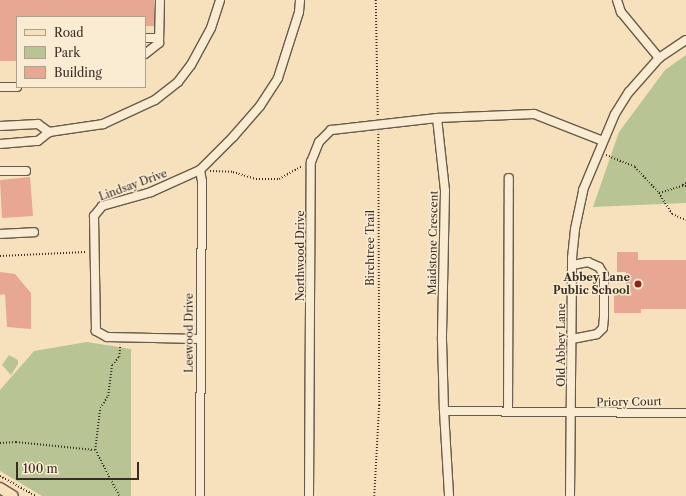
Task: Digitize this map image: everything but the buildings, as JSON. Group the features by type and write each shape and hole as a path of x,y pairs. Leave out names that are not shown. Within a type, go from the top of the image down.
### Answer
{"main road":[{"path":"0,488 13,496"}],"street":[{"path":"146,53 159,43 160,0"},
{"path":"0,144 38,141 49,132 88,127 119,118 138,110 168,91 178,82 200,50 211,28 220,0"},
{"name":"Lindsay Drive","path":"200,339 100,335 94,326 94,216 102,206 152,192 200,170 233,137 260,106 278,78 299,12 300,0"},
{"path":"617,0 621,12 659,58"},
{"path":"146,38 159,38"},
{"name":"Old Abbey Lane","path":"570,496 572,414 572,265 574,229 583,190 603,141 629,92 659,58 686,40"},
{"path":"0,87 16,87"},
{"path":"437,118 534,114 603,141"},
{"name":"Northwood Drive","path":"309,496 311,162 319,142 331,130 353,126 378,125 437,118"},
{"name":"Maidstone Crescent","path":"437,118 445,191 442,340 449,496"},
{"path":"0,126 38,124 49,132"},
{"name":"Leewood Drive","path":"200,170 202,181 200,496"},
{"path":"0,172 26,171"},
{"path":"508,412 509,178"},
{"path":"0,234 34,232"},
{"path":"572,265 588,262 599,267 604,275 604,282 603,328 597,334 572,339"},
{"path":"444,411 572,414"},
{"name":"Priory Court","path":"572,414 686,412"}],"path":[{"name":"Birchtree Trail","path":"374,496 379,404 376,0"},
{"path":"599,152 635,167 659,193 672,214 686,220"},
{"path":"200,170 233,172 256,179 279,179 311,162"},
{"path":"682,186 686,183"},
{"path":"659,193 686,186"},
{"path":"0,256 94,251"},
{"path":"119,496 95,450 100,408 108,396 112,365 119,357 120,337"},
{"path":"0,443 16,442 95,450"},
{"path":"0,476 36,496"}],"green space":[{"path":"686,55 686,203 593,207 619,132 665,70"},
{"path":"87,342 131,349 131,496 42,496 0,471 0,390 34,351"},
{"path":"9,355 18,360 18,364 11,375 2,365"}],"place":[{"name":"Abbey Lane Public School","path":"638,284"}]}
